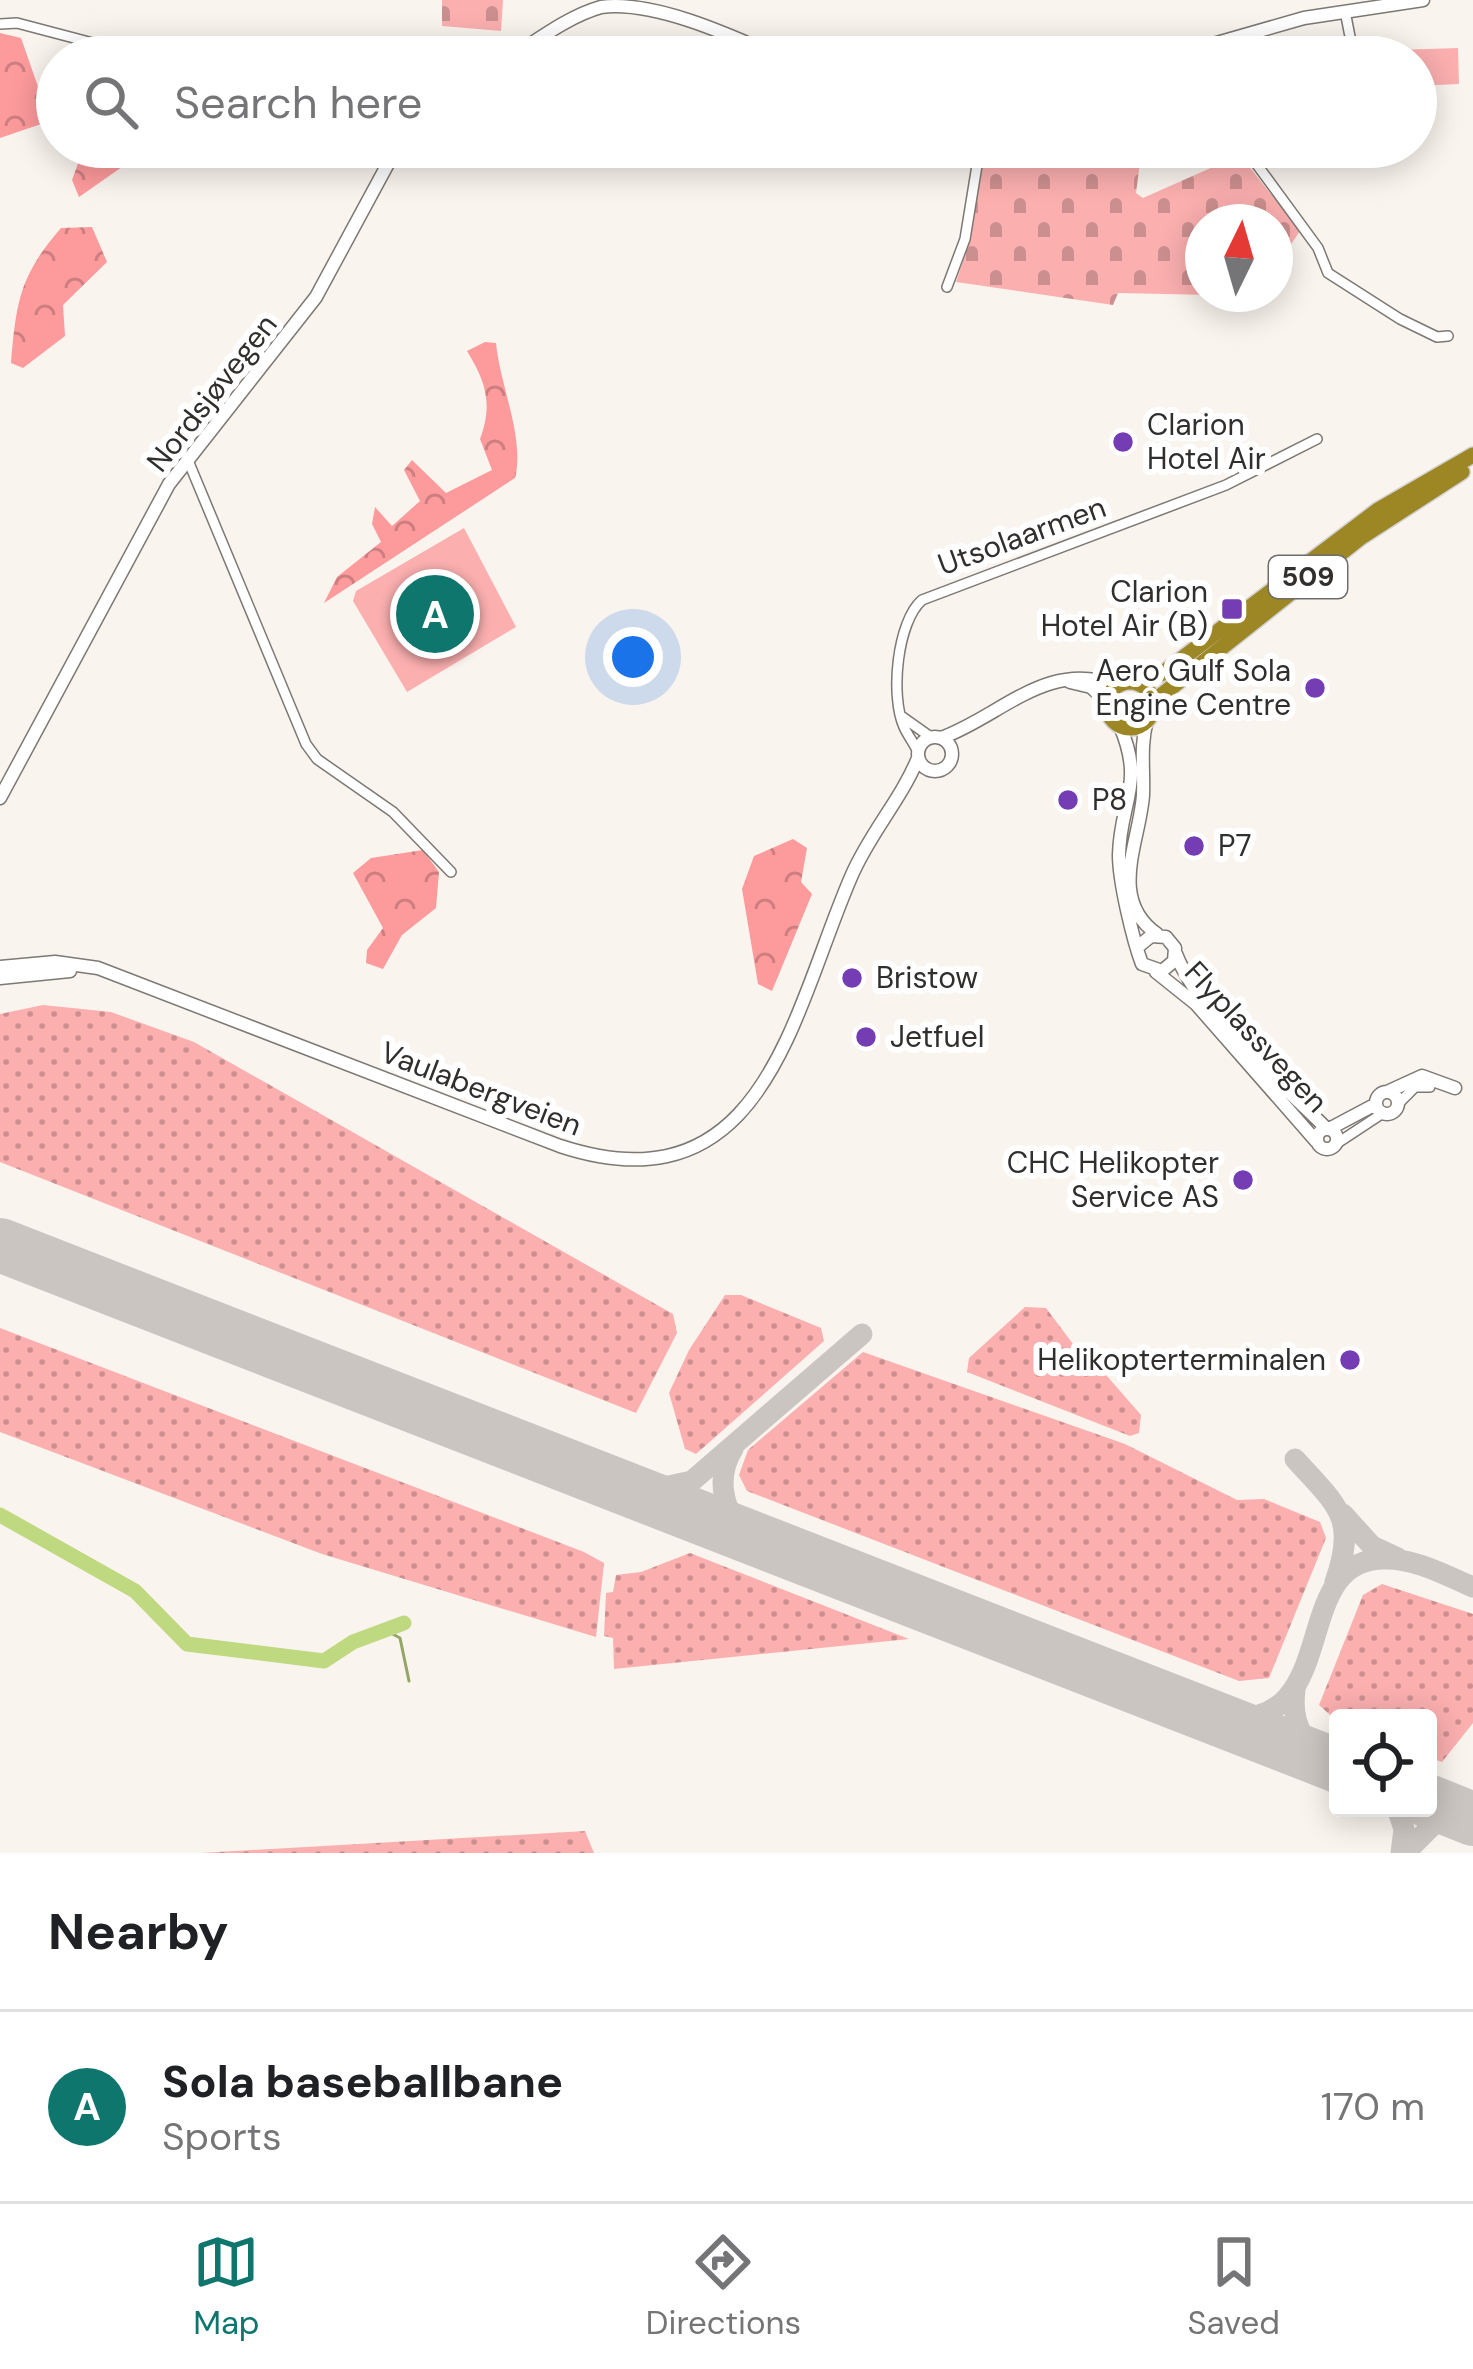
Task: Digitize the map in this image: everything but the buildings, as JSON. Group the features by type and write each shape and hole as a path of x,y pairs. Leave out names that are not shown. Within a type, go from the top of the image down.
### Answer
{"highway":[{"name":"509","path":"1116,686 1162,673 1378,510 1473,455"},
{"name":"509","path":"1153,702 1360,538 1473,466"},
{"path":"1116,686 1107,702 1120,726 1147,720 1153,702 1135,682"}],"street":[{"path":"1248,36 1345,10 1423,0"},
{"path":"548,36 609,2 668,12 727,36"},
{"path":"1345,10 1350,36"},
{"path":"0,24 16,22 68,36"},
{"name":"Nordsjøvegen","path":"0,798 187,457 316,297 386,168"},
{"path":"947,287 965,239 977,168"},
{"path":"1259,168 1318,248 1328,273 1400,320 1437,337 1448,336"},
{"name":"Utsolaarmen","path":"918,755 902,716 905,624 922,600 1226,485 1318,439"},
{"path":"187,457 306,744 317,758 393,812 451,872"},
{"path":"936,772 918,755 936,738 966,729 1017,697 1078,676 1116,686"},
{"path":"1057,681 1091,687 1107,702"},
{"path":"902,716 952,754"},
{"path":"1120,726 1133,778 1121,832 1121,878 1142,964 1155,971 1169,967 1176,953 1170,940 1139,915 1128,855 1143,798 1141,750 1147,720"},
{"path":"908,784 948,766 966,729"},
{"name":"Vaulabergveien","path":"0,967 56,962 124,978 574,1151 617,1159 664,1156 724,1130 765,1086 857,862 908,784 918,755"},
{"path":"1140,945 1158,934"},
{"name":"Flyplassvegen","path":"1155,971 1196,1004 1323,1149 1336,1144 1328,1129 1303,1110 1204,998 1176,953"},
{"name":"Vaulabergveien","path":"0,978 57,971 124,978"},
{"path":"1430,1087 1415,1088 1398,1105 1387,1092 1422,1076 1456,1088"},
{"name":"Flyplassvegen","path":"1379,1108 1387,1092"},
{"name":"Flyplassvegen","path":"1316,1141 1328,1129 1398,1105"},
{"path":"1336,1144 1379,1108"}],"green space":[{"path":"442,0 503,0 501,31 442,26"},
{"path":"0,33 21,38 36,81 36,126 0,138"},
{"path":"1458,48 1459,84 1437,85 1437,49"},
{"path":"76,168 121,168 79,197 72,180"},
{"path":"982,168 1139,168 1136,193 1143,198 1211,168 1250,168 1279,204 1185,204 1185,294 1118,293 1113,305 956,282 970,240"},
{"path":"92,227 107,262 63,305 65,336 23,368 11,363 18,306 28,275 61,228"},
{"path":"485,342 496,343 517,446 515,478 324,603 337,577 381,542 372,524 375,507 392,526 420,501 404,470 412,460 446,493 492,470 480,439 486,394 467,351"},
{"path":"464,528 516,627 407,692 353,601 356,591"},
{"path":"793,839 807,848 801,882 812,894 772,991 758,984 742,889 754,856"},
{"path":"423,850 439,872 436,908 402,935 383,969 366,963 367,950 383,928 353,873 371,858"},
{"path":"43,1005 111,1012 194,1042 673,1314 677,1333 636,1413 0,1162 0,1014"},
{"path":"725,1295 741,1295 821,1328 824,1341 696,1454 685,1449 669,1393 689,1350"},
{"path":"1025,1307 1046,1308 1082,1356 1093,1360 1141,1415 1139,1433 1130,1436 967,1372 969,1358"},
{"path":"0,1328 584,1552 604,1563 596,1637 322,1554 0,1432"},
{"path":"863,1352 1125,1444 1237,1500 1264,1499 1320,1522 1326,1538 1269,1678 1239,1681 747,1491 739,1475 748,1450"},
{"path":"690,1553 909,1639 614,1669 613,1638 604,1636 606,1593 613,1592 616,1575 641,1572"},
{"path":"1382,1584 1473,1614 1473,1723 1442,1762 1437,1760 1437,1709 1329,1709 1329,1714 1319,1705 1363,1595"},
{"path":"585,1831 594,1853 201,1853"}],"waterway":[{"path":"0,1515 135,1591 187,1644 324,1661 353,1642 404,1623"},
{"path":"387,1631 400,1638 409,1681"}],"taxiway":[{"path":"611,1481 664,1487 692,1481 862,1334"},
{"path":"733,1449 724,1472 724,1496 733,1518 751,1536"},
{"path":"1295,1459 1332,1501 1344,1527 1335,1582"},
{"path":"1343,1514 1372,1546 1398,1558"},
{"path":"1214,1717 1256,1716 1283,1701 1301,1676 1334,1587 1354,1567 1384,1559 1407,1561 1473,1587"},
{"path":"1295,1690 1298,1726 1329,1760"},
{"path":"1400,1817 1404,1829 1401,1853"},
{"path":"1405,1853 1438,1820 1471,1818"}],"runway":[{"path":"0,1245 1329,1762"},
{"path":"1437,1805 1473,1819"}],"place":[{"name":"Clarion Hotel Air","path":"1123,442"},
{"name":"Clarion Hotel Air (B)","path":"1232,609"},
{"name":"Sola baseballbane","path":"435,614"},
{"name":"Aero Gulf Sola Engine Centre","path":"1315,688"},
{"name":"P8","path":"1068,800"},
{"name":"P7","path":"1194,846"},
{"name":"Bristow","path":"852,978"},
{"name":"Jetfuel","path":"866,1037"},
{"name":"CHC Helikopter Service AS","path":"1243,1180"},
{"name":"Helikopterterminalen","path":"1350,1360"}]}
